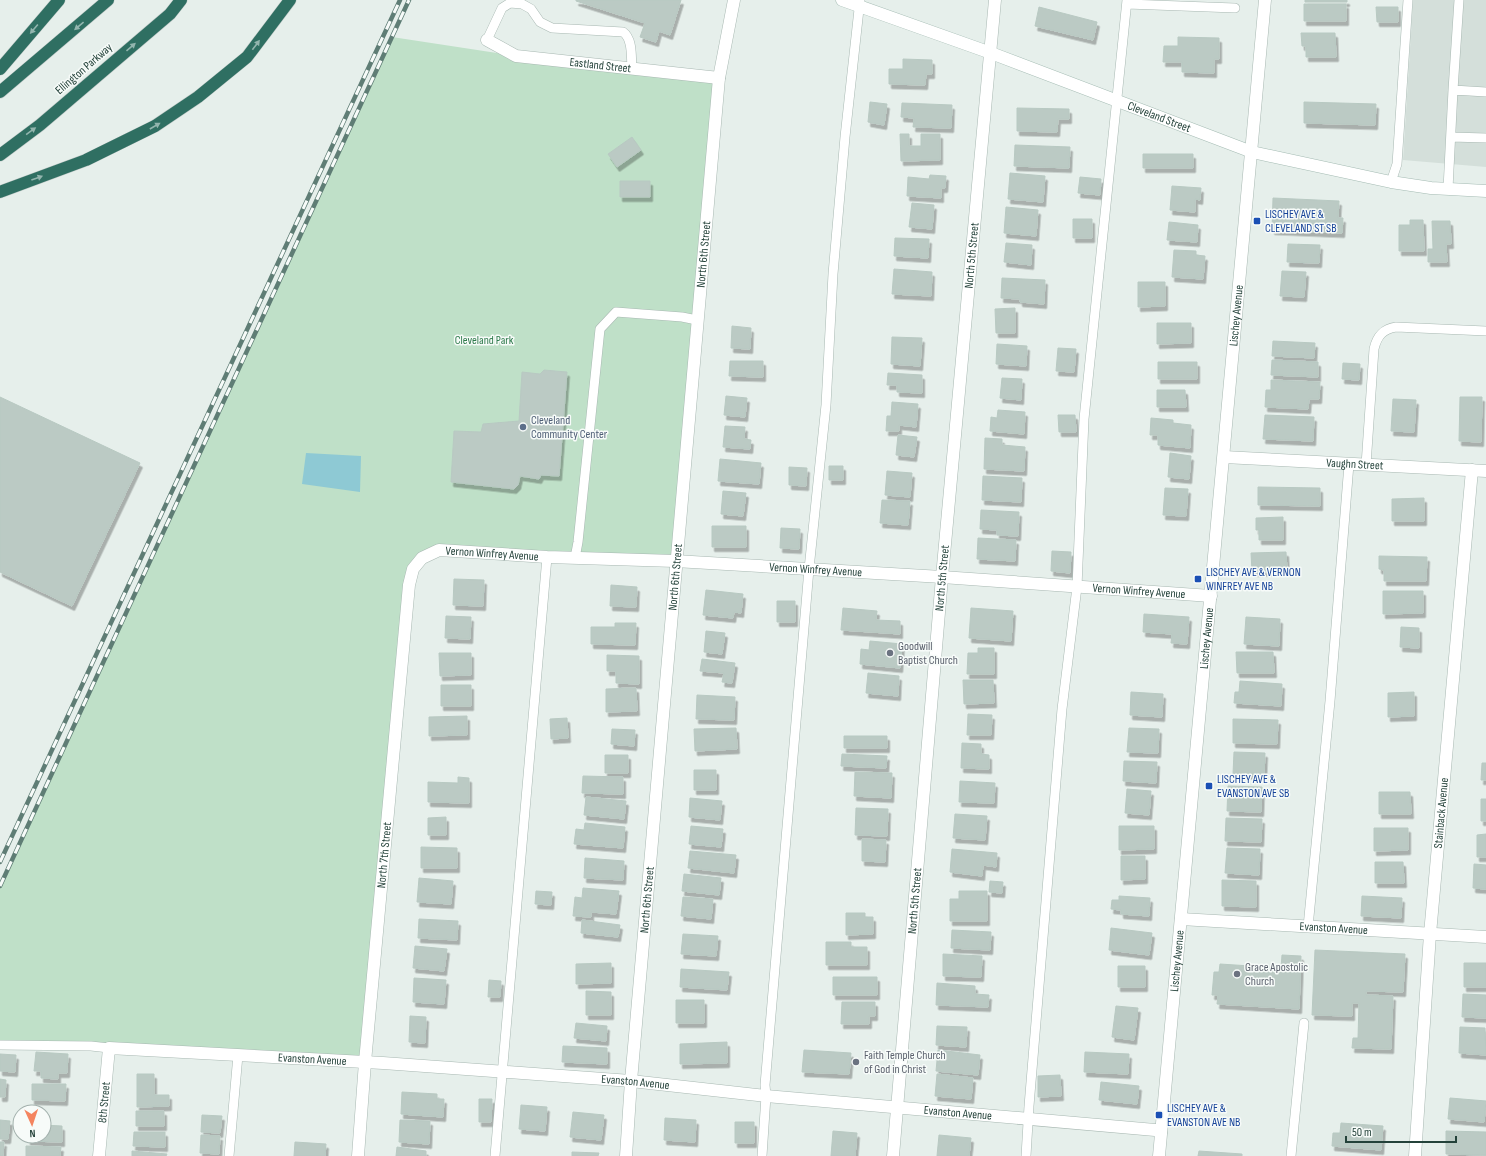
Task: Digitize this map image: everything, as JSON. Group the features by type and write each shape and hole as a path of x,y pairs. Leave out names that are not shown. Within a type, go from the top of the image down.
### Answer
{"highway":[{"path":"0,69 59,0"},
{"path":"0,92 108,0"},
{"name":"Ellington Parkway","path":"0,155 46,120 170,14 181,0"},
{"path":"0,192 86,160 155,126 198,97 247,57 290,0"}],"street":[{"name":"North 6th Street","path":"626,1156 631,1081 718,78 734,0"},
{"name":"Cleveland Street","path":"842,0 860,3 1117,102 1252,152 1391,182 1486,190"},
{"name":"North 5th Street","path":"893,1156 942,577 995,0"},
{"name":"Lischey Avenue","path":"1160,1156 1180,919 1224,457 1265,0"},
{"name":"Eastland Street","path":"487,40 516,56 718,78"},
{"name":"Vaughn Street","path":"1224,457 1486,471"},
{"name":"Stainback Avenue","path":"1415,1156 1430,934 1472,470"},
{"name":"Vernon Winfrey Avenue","path":"422,558 439,550 546,557 676,561 942,577 1210,596"},
{"name":"North 7th Street","path":"358,1156 365,1062 409,585 413,569 422,558"},
{"name":"Evanston Avenue","path":"1180,919 1486,937"},
{"name":"Evanston Avenue","path":"109,1048 365,1062 631,1081 766,1096 1154,1130 1161,1132"},
{"name":"8th Street","path":"99,1156 109,1048"}],"lane":[{"path":"1391,182 1397,164 1408,0"},
{"path":"1448,188 1459,0"},
{"path":"1026,1156 1062,709 1077,587 1084,419 1127,2 1235,8"},
{"path":"487,40 502,8 510,3 522,4 531,9 540,22 552,28 623,32 628,35 630,42 632,69"},
{"path":"762,1156 766,1096 765,1085 809,569 826,405 833,274 844,145 860,3"},
{"path":"1453,90 1486,92"},
{"path":"1451,137 1486,138"},
{"path":"575,558 600,329 616,312 682,317 697,320"},
{"path":"1366,465 1374,349 1379,337 1384,331 1396,327 1486,331"},
{"path":"1308,927 1330,693 1349,464"},
{"path":"495,1156 546,557"},
{"path":"1291,1156 1304,1023"},
{"path":"0,1045 91,1046 109,1048"},
{"path":"229,1156 238,1055"}],"shaded area":[{"path":"1413,0 1486,0 1486,167 1403,160"}],"green space":[{"name":"Cleveland Park","path":"392,37 516,56 719,78 675,561 439,550 420,567 409,585 365,1062 0,1046 0,886"}],"water":[{"path":"306,453 361,456 360,492 302,484"}],"building":[{"path":"576,0 681,0 670,35 659,31 656,42 640,37 645,23"},
{"path":"1305,0 1347,0 1347,2 1305,2"},
{"path":"1304,4 1346,4 1346,21 1304,21"},
{"path":"1039,7 1097,22 1093,40 1035,26"},
{"path":"1376,7 1398,7 1398,22 1377,22"},
{"path":"1301,33 1335,33 1336,57 1306,57 1306,46 1302,46"},
{"path":"1178,37 1219,38 1219,59 1214,59 1214,73 1182,72 1182,62 1163,62 1164,46 1178,46"},
{"path":"903,59 932,60 932,74 926,74 925,85 889,84 889,69 903,69"},
{"path":"870,102 887,104 884,125 868,122"},
{"path":"1304,102 1376,104 1375,125 1304,123"},
{"path":"902,103 952,105 951,128 913,127 914,118 901,117"},
{"path":"1017,108 1069,109 1069,119 1058,119 1057,132 1017,131"},
{"path":"900,134 909,134 909,146 921,146 921,134 940,134 940,160 901,161"},
{"path":"632,137 641,150 617,167 608,154"},
{"path":"1015,145 1070,147 1069,168 1014,166"},
{"path":"1143,154 1193,154 1193,168 1143,168"},
{"path":"1010,173 1045,176 1043,202 1008,199"},
{"path":"930,175 946,176 945,188 941,188 941,198 907,196 908,177 929,179"},
{"path":"1080,177 1101,179 1100,195 1078,193"},
{"path":"620,181 650,181 650,197 620,197"},
{"path":"1172,186 1201,188 1200,200 1195,199 1195,212 1170,210"},
{"path":"1273,198 1339,201 1338,218 1343,218 1342,233 1272,230"},
{"path":"912,203 934,205 932,229 909,227"},
{"path":"1006,207 1038,210 1036,236 1004,233"},
{"path":"1073,219 1092,219 1092,238 1073,238"},
{"path":"1410,220 1423,220 1424,251 1399,251 1399,225 1410,225"},
{"path":"1432,221 1450,221 1451,244 1446,244 1447,262 1428,262 1428,249 1433,249"},
{"path":"1169,222 1198,225 1197,242 1167,240"},
{"path":"895,238 929,239 928,258 894,256"},
{"path":"1006,243 1032,245 1031,265 1004,262"},
{"path":"1288,244 1320,245 1319,263 1287,262"},
{"path":"1174,250 1196,251 1196,255 1205,256 1203,279 1172,277"},
{"path":"894,269 932,272 931,296 892,294"},
{"path":"1282,271 1306,272 1304,297 1280,296"},
{"path":"1002,278 1045,280 1044,304 1020,302 1020,299 1001,298"},
{"path":"1138,282 1165,282 1165,306 1138,307"},
{"path":"1015,308 1015,333 996,333 995,309"},
{"path":"1157,323 1191,323 1191,343 1157,344"},
{"path":"732,326 751,328 750,349 731,348"},
{"path":"892,337 922,338 920,366 891,364"},
{"path":"1273,341 1315,343 1314,358 1272,356"},
{"path":"997,344 1027,346 1026,366 996,364"},
{"path":"1058,348 1076,349 1074,372 1056,371"},
{"path":"1272,360 1318,362 1318,377 1271,375"},
{"path":"730,361 763,361 763,377 729,376"},
{"path":"1158,362 1197,362 1197,379 1158,379"},
{"path":"1343,363 1360,364 1359,380 1342,379"},
{"name":"Cleveland Community Center","path":"544,370 567,372 559,476 541,475 539,479 520,476 518,485 514,489 451,482 454,431 481,432 483,424 519,421 522,372 540,374"},
{"path":"888,373 922,375 922,393 897,392 897,385 887,385"},
{"path":"1002,378 1022,379 1021,400 1000,398"},
{"path":"1271,380 1320,382 1319,399 1309,399 1308,409 1265,407 1266,390 1271,390"},
{"path":"1157,390 1185,390 1186,407 1157,407"},
{"path":"726,396 747,398 745,417 724,415"},
{"path":"0,397 140,463 72,606 0,572"},
{"path":"1460,397 1482,397 1481,442 1459,441"},
{"path":"1393,399 1416,400 1414,432 1391,431"},
{"path":"892,402 918,404 916,427 899,425 899,431 886,431 887,416 891,416"},
{"path":"998,410 1025,412 1024,434 990,431 991,417 997,418"},
{"path":"1058,415 1075,415 1076,432 1059,432"},
{"path":"1265,415 1314,417 1313,441 1263,439"},
{"path":"1151,418 1173,420 1173,423 1191,425 1190,448 1158,445 1158,435 1150,435"},
{"path":"725,426 745,427 744,439 751,440 750,449 723,447"},
{"path":"898,435 917,437 914,457 896,455"},
{"path":"985,438 1002,439 1002,445 1025,447 1024,471 984,469"},
{"path":"1170,453 1191,456 1189,479 1168,477"},
{"path":"720,459 761,463 759,484 718,481"},
{"path":"829,466 843,466 843,480 829,480"},
{"path":"789,467 807,468 806,486 789,485"},
{"path":"887,471 912,473 910,497 885,495"},
{"path":"983,476 1022,478 1021,502 982,500"},
{"path":"1258,487 1320,488 1320,506 1258,505"},
{"path":"1165,488 1188,489 1186,516 1163,515"},
{"path":"723,491 746,493 743,516 721,514"},
{"path":"1424,498 1424,521 1392,521 1392,499"},
{"path":"882,500 910,501 908,525 880,523"},
{"path":"981,510 1019,512 1018,536 997,535 997,530 980,529"},
{"path":"1283,517 1283,540 1259,540 1259,530 1256,530 1256,518"},
{"path":"712,526 746,526 746,547 712,547"},
{"path":"781,528 800,529 799,549 780,548"},
{"path":"978,538 1016,540 1015,561 977,559"},
{"path":"1052,551 1071,552 1070,573 1051,571"},
{"path":"1286,552 1287,571 1252,572 1251,553"},
{"path":"1379,556 1427,557 1426,581 1384,581 1384,570 1379,569"},
{"path":"454,579 484,580 483,606 453,605"},
{"path":"611,585 637,587 636,607 610,606"},
{"path":"706,590 743,594 741,613 734,612 733,618 703,615"},
{"path":"1383,591 1423,591 1423,613 1383,614"},
{"path":"777,601 795,601 795,622 777,622"},
{"path":"843,608 877,611 876,620 900,621 900,634 841,630"},
{"path":"971,608 1013,611 1011,641 969,638"},
{"path":"1144,614 1189,617 1187,644 1171,643 1172,634 1143,632"},
{"path":"446,616 471,617 470,639 445,638"},
{"path":"1246,617 1280,619 1279,646 1244,644"},
{"path":"615,623 636,623 635,645 591,644 591,627 615,627"},
{"path":"1401,627 1419,628 1419,648 1400,647"},
{"path":"706,631 725,633 722,654 704,652"},
{"path":"870,641 902,644 900,668 860,664 861,649 869,650"},
{"path":"978,648 994,648 994,674 967,674 968,653 978,653"},
{"path":"1236,652 1273,652 1274,673 1237,673"},
{"path":"439,653 471,653 471,675 440,676"},
{"path":"607,655 639,656 639,684 616,683 616,671 607,671"},
{"path":"702,659 735,663 732,683 722,682 724,673 700,671"},
{"path":"868,673 899,676 898,696 866,693"},
{"path":"963,680 993,680 994,703 964,704"},
{"path":"1240,681 1282,684 1281,706 1234,703 1235,692 1239,692"},
{"path":"441,685 471,685 471,706 441,706"},
{"path":"636,688 637,711 606,712 606,689"},
{"path":"1131,692 1163,694 1162,717 1130,715"},
{"path":"1414,692 1414,716 1388,717 1388,693"},
{"path":"697,695 735,697 734,720 696,719"},
{"path":"968,714 992,715 991,735 967,735"},
{"path":"467,716 467,735 429,736 429,717"},
{"path":"567,718 568,738 551,739 550,719"},
{"path":"1233,719 1278,720 1277,744 1233,743"},
{"path":"736,728 737,749 695,751 694,729"},
{"path":"1129,728 1159,729 1158,753 1127,752"},
{"path":"612,729 635,730 634,746 611,744"},
{"path":"844,736 887,736 887,748 844,748"},
{"path":"962,743 981,744 981,754 989,755 989,769 961,768"},
{"path":"1234,752 1265,753 1264,775 1233,774"},
{"path":"842,754 887,756 886,768 841,766"},
{"path":"605,755 628,755 628,773 605,773"},
{"path":"1124,761 1157,762 1156,783 1123,781"},
{"path":"1482,763 1486,763 1486,780 1481,780"},
{"path":"694,770 716,770 716,790 694,790"},
{"path":"855,772 892,773 891,798 854,796"},
{"path":"583,776 623,777 623,794 582,793"},
{"path":"458,777 469,778 469,803 428,802 428,782 458,783"},
{"path":"960,781 995,783 994,803 959,802"},
{"path":"1228,786 1262,787 1261,812 1227,811"},
{"path":"1127,789 1151,791 1149,815 1125,813"},
{"path":"1379,792 1410,792 1411,814 1379,814"},
{"path":"586,797 626,801 624,819 584,815"},
{"path":"690,798 722,801 720,820 689,817"},
{"path":"1481,799 1486,799 1486,821 1481,821"},
{"path":"856,808 888,809 887,836 855,835"},
{"path":"955,814 987,816 985,840 953,838"},
{"path":"446,817 446,835 428,835 428,818"},
{"path":"1226,818 1262,819 1261,842 1225,841"},
{"path":"585,823 625,827 623,848 574,844 576,829 584,830"},
{"path":"691,826 723,829 721,847 689,844"},
{"path":"1119,826 1154,826 1154,849 1119,850"},
{"path":"1374,828 1408,828 1408,850 1374,851"},
{"path":"1486,834 1486,857 1477,857 1477,835"},
{"path":"862,839 886,840 885,862 862,861"},
{"path":"421,847 457,848 457,868 421,868"},
{"path":"1227,848 1260,849 1259,875 1225,873"},
{"path":"952,849 997,853 996,867 983,865 982,876 950,872"},
{"path":"690,851 736,855 734,873 688,868"},
{"path":"1121,856 1145,856 1145,879 1121,880"},
{"path":"585,858 624,861 623,880 584,878"},
{"path":"1375,862 1403,862 1404,883 1375,883"},
{"path":"1474,864 1486,865 1486,889 1473,888"},
{"path":"684,874 721,878 719,895 682,891"},
{"path":"419,878 453,881 451,904 417,902"},
{"path":"1222,880 1256,881 1256,907 1222,906"},
{"path":"990,881 1003,882 1002,893 989,892"},
{"path":"583,888 619,891 616,914 591,912 591,917 573,916 575,897 582,898"},
{"path":"536,891 552,892 551,905 535,904"},
{"path":"959,891 987,891 987,921 950,921 950,899 959,899"},
{"path":"1119,896 1150,898 1149,916 1121,914 1121,910 1111,909 1112,900 1119,900"},
{"path":"1362,896 1402,898 1401,918 1361,916"},
{"path":"683,897 713,899 711,919 681,916"},
{"path":"846,913 865,913 865,917 873,917 873,934 846,935"},
{"path":"419,919 458,921 457,940 418,938"},
{"path":"582,920 620,925 618,937 581,933"},
{"path":"1111,928 1152,933 1149,955 1109,950"},
{"path":"952,930 991,932 990,950 951,948"},
{"path":"683,934 718,936 716,956 681,954"},
{"path":"826,942 851,942 851,947 867,947 867,965 826,965"},
{"path":"415,946 447,949 444,971 413,968"},
{"path":"1315,950 1405,954 1403,992 1366,991 1366,995 1393,996 1391,1049 1352,1048 1353,1038 1358,1038 1359,1003 1352,1003 1352,1016 1312,1015"},
{"path":"943,954 982,956 981,977 943,976"},
{"path":"1282,955 1301,956 1299,1009 1217,1004 1218,995 1212,995 1214,972 1219,972 1220,964 1281,968"},
{"path":"611,963 611,983 576,984 576,964"},
{"path":"1464,963 1486,963 1486,987 1464,987"},
{"path":"1118,966 1145,966 1145,987 1118,987"},
{"path":"681,969 729,972 727,990 680,987"},
{"path":"833,977 877,977 877,995 833,995"},
{"path":"414,978 446,980 444,1004 413,1002"},
{"path":"489,980 501,981 500,997 488,997"},
{"path":"937,983 975,986 975,994 989,995 988,1007 936,1005"},
{"path":"586,991 611,992 611,1015 586,1015"},
{"path":"1463,994 1486,995 1486,1018 1462,1017"},
{"path":"676,1000 704,1000 704,1023 676,1023"},
{"path":"842,1002 875,1002 875,1016 869,1016 869,1024 841,1024"},
{"path":"1116,1006 1138,1008 1134,1040 1112,1037"},
{"path":"410,1016 426,1017 425,1043 409,1042"},
{"path":"576,1023 607,1026 606,1041 574,1038"},
{"path":"937,1026 967,1027 966,1047 936,1045"},
{"path":"1460,1027 1485,1028 1486,1055 1459,1053"},
{"path":"727,1042 727,1063 680,1064 680,1044"},
{"path":"563,1046 607,1048 607,1064 562,1062"},
{"path":"804,1050 851,1053 849,1074 802,1072"},
{"path":"938,1050 980,1055 978,1075 936,1071"},
{"path":"36,1052 68,1054 67,1073 58,1073 58,1079 41,1078 41,1071 34,1071"},
{"path":"1085,1052 1129,1054 1128,1074 1084,1072"},
{"path":"0,1054 16,1055 15,1072 0,1071"},
{"path":"137,1074 154,1074 154,1095 169,1095 169,1106 137,1107"},
{"path":"937,1074 973,1078 971,1099 935,1096"},
{"path":"1060,1075 1061,1096 1038,1097 1038,1076"},
{"path":"0,1079 6,1080 5,1097 0,1097"},
{"path":"1101,1082 1139,1086 1137,1104 1099,1100"},
{"path":"32,1084 66,1084 65,1101 32,1100"},
{"path":"402,1092 437,1094 437,1099 444,1099 443,1117 401,1114"},
{"path":"1450,1098 1486,1101 1484,1122 1448,1119"},
{"path":"479,1099 492,1099 491,1122 479,1122"},
{"path":"521,1105 547,1107 545,1131 519,1129"},
{"path":"136,1111 164,1111 164,1126 136,1126"},
{"path":"573,1112 604,1115 601,1140 570,1137"},
{"path":"202,1115 222,1116 220,1133 201,1132"},
{"path":"665,1118 696,1120 695,1142 664,1140"},
{"path":"0,1120 10,1121 8,1139 0,1139"},
{"path":"400,1120 430,1121 429,1144 399,1142"},
{"path":"735,1122 754,1122 754,1143 735,1143"},
{"path":"1341,1123 1383,1126 1381,1150 1332,1146 1333,1133 1340,1133"},
{"path":"52,1125 62,1126 62,1142 52,1142"},
{"path":"833,1131 857,1133 855,1156 831,1156"},
{"path":"1446,1131 1486,1132 1486,1155 1446,1154"},
{"path":"134,1132 165,1132 165,1147 133,1146"},
{"path":"201,1135 220,1136 219,1154 200,1153"},
{"path":"939,1135 971,1138 969,1156 937,1156"},
{"path":"0,1142 4,1142 3,1156 0,1156"},
{"path":"295,1142 326,1144 325,1156 294,1156"},
{"path":"26,1146 61,1147 60,1156 26,1156"},
{"path":"397,1147 426,1151 426,1156 396,1156"},
{"path":"132,1151 167,1154 166,1156 132,1156"},
{"path":"1199,1151 1242,1154 1242,1156 1198,1156"},
{"path":"572,1152 599,1153 598,1156 572,1156"}],"railway":[{"path":"0,862 400,0"},
{"path":"0,886 409,0"}],"place":[{"name":"LISCHEY AVE & CLEVELAND ST SB","path":"1257,221"},
{"name":"Cleveland Community Center","path":"523,427"},
{"name":"LISCHEY AVE & VERNON WINFREY AVE NB","path":"1198,579"},
{"name":"Goodwill Baptist Church","path":"890,653"},
{"name":"LISCHEY AVE & EVANSTON AVE SB","path":"1209,786"},
{"name":"Grace Apostolic Church","path":"1237,974"},
{"name":"Faith Temple Church of God in Christ","path":"856,1062"},
{"name":"LISCHEY AVE & EVANSTON AVE NB","path":"1159,1115"}]}
